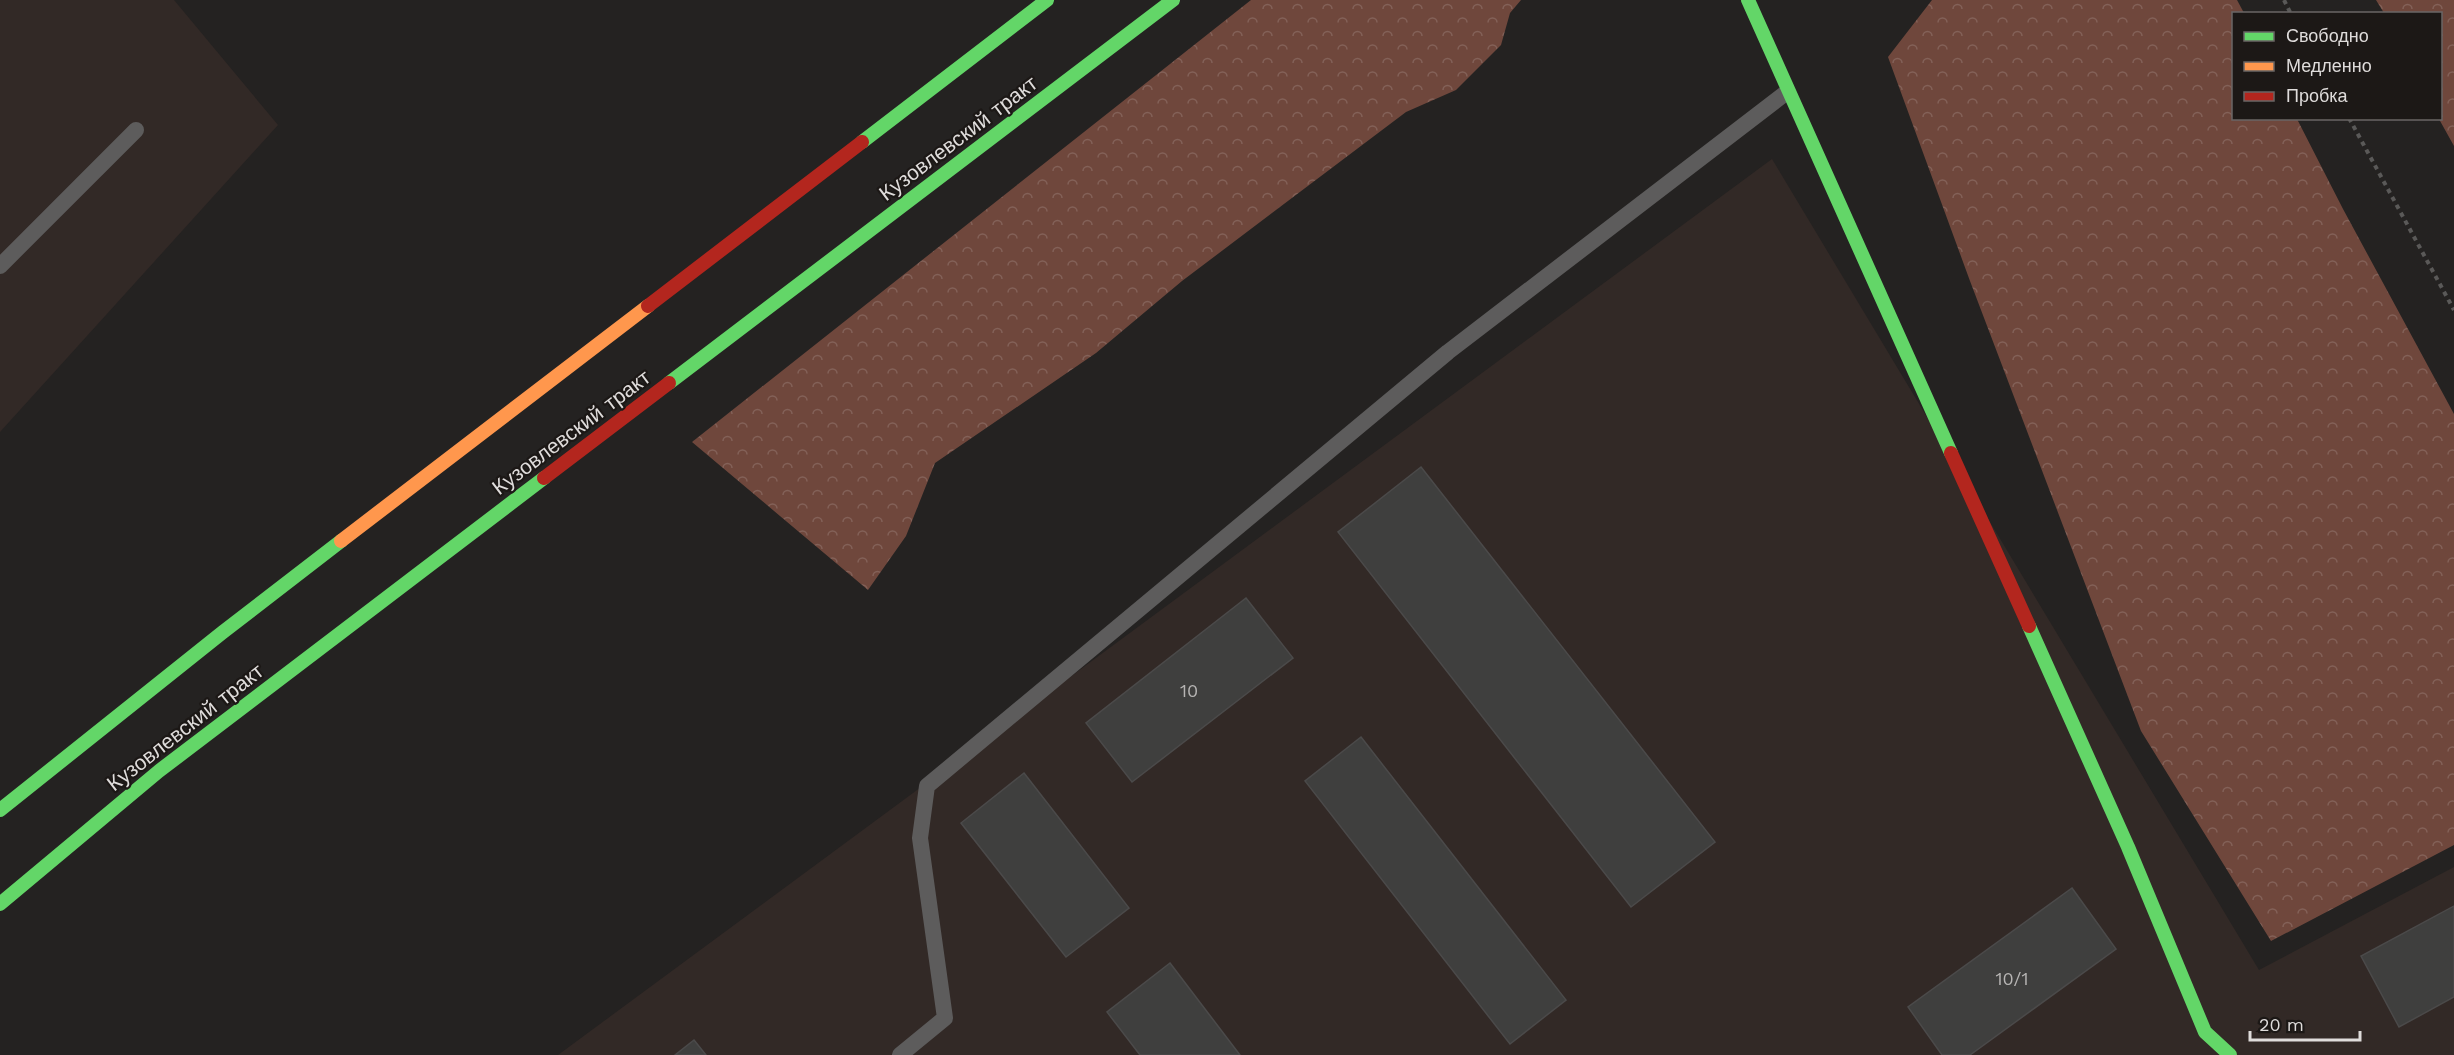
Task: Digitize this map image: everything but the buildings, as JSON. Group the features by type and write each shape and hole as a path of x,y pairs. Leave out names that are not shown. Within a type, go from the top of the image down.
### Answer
{"street":[{"path":"0,810 224,632 1047,0"},
{"name":"Кузовлевский тракт","path":"0,904 159,771 1173,0"},
{"path":"1748,0 1787,92 2128,846 2205,1032 2230,1055"}],"lane":[{"path":"900,1055 945,1018 920,838 927,786 1448,352 1787,92"},
{"path":"0,266 136,130"}],"path":[{"path":"2350,120 2454,310"}],"shaded area":[{"path":"0,0 174,0 278,125 0,432"},
{"path":"1772,159 2259,970 2454,867 2454,1055 558,1055"}],"green space":[{"path":"1251,0 1521,0 1510,13 1501,45 1456,90 1406,112 1182,281 1096,353 935,463 906,536 868,590 692,442"},
{"path":"1932,0 2237,0 2243,12 2232,12 2232,120 2298,120 2454,414 2454,845 2271,941 2141,731 1970,281 1888,57"},
{"path":"2376,0 2454,0 2454,146 2440,120 2442,120 2442,12 2383,12"}],"traffic: fast":[{"path":"862,142 1047,0"},
{"path":"669,383 1173,0"},
{"path":"1748,0 1951,453"},
{"path":"0,904 159,771 544,478"},
{"path":"0,810 341,541"},
{"path":"2029,626 2128,847 2205,1032 2230,1055"}],"traffic: slow":[{"path":"341,541 648,306"}],"traffic: jam":[{"path":"648,306 862,142"},
{"path":"544,478 669,383"},
{"path":"1951,453 2029,626"}]}
